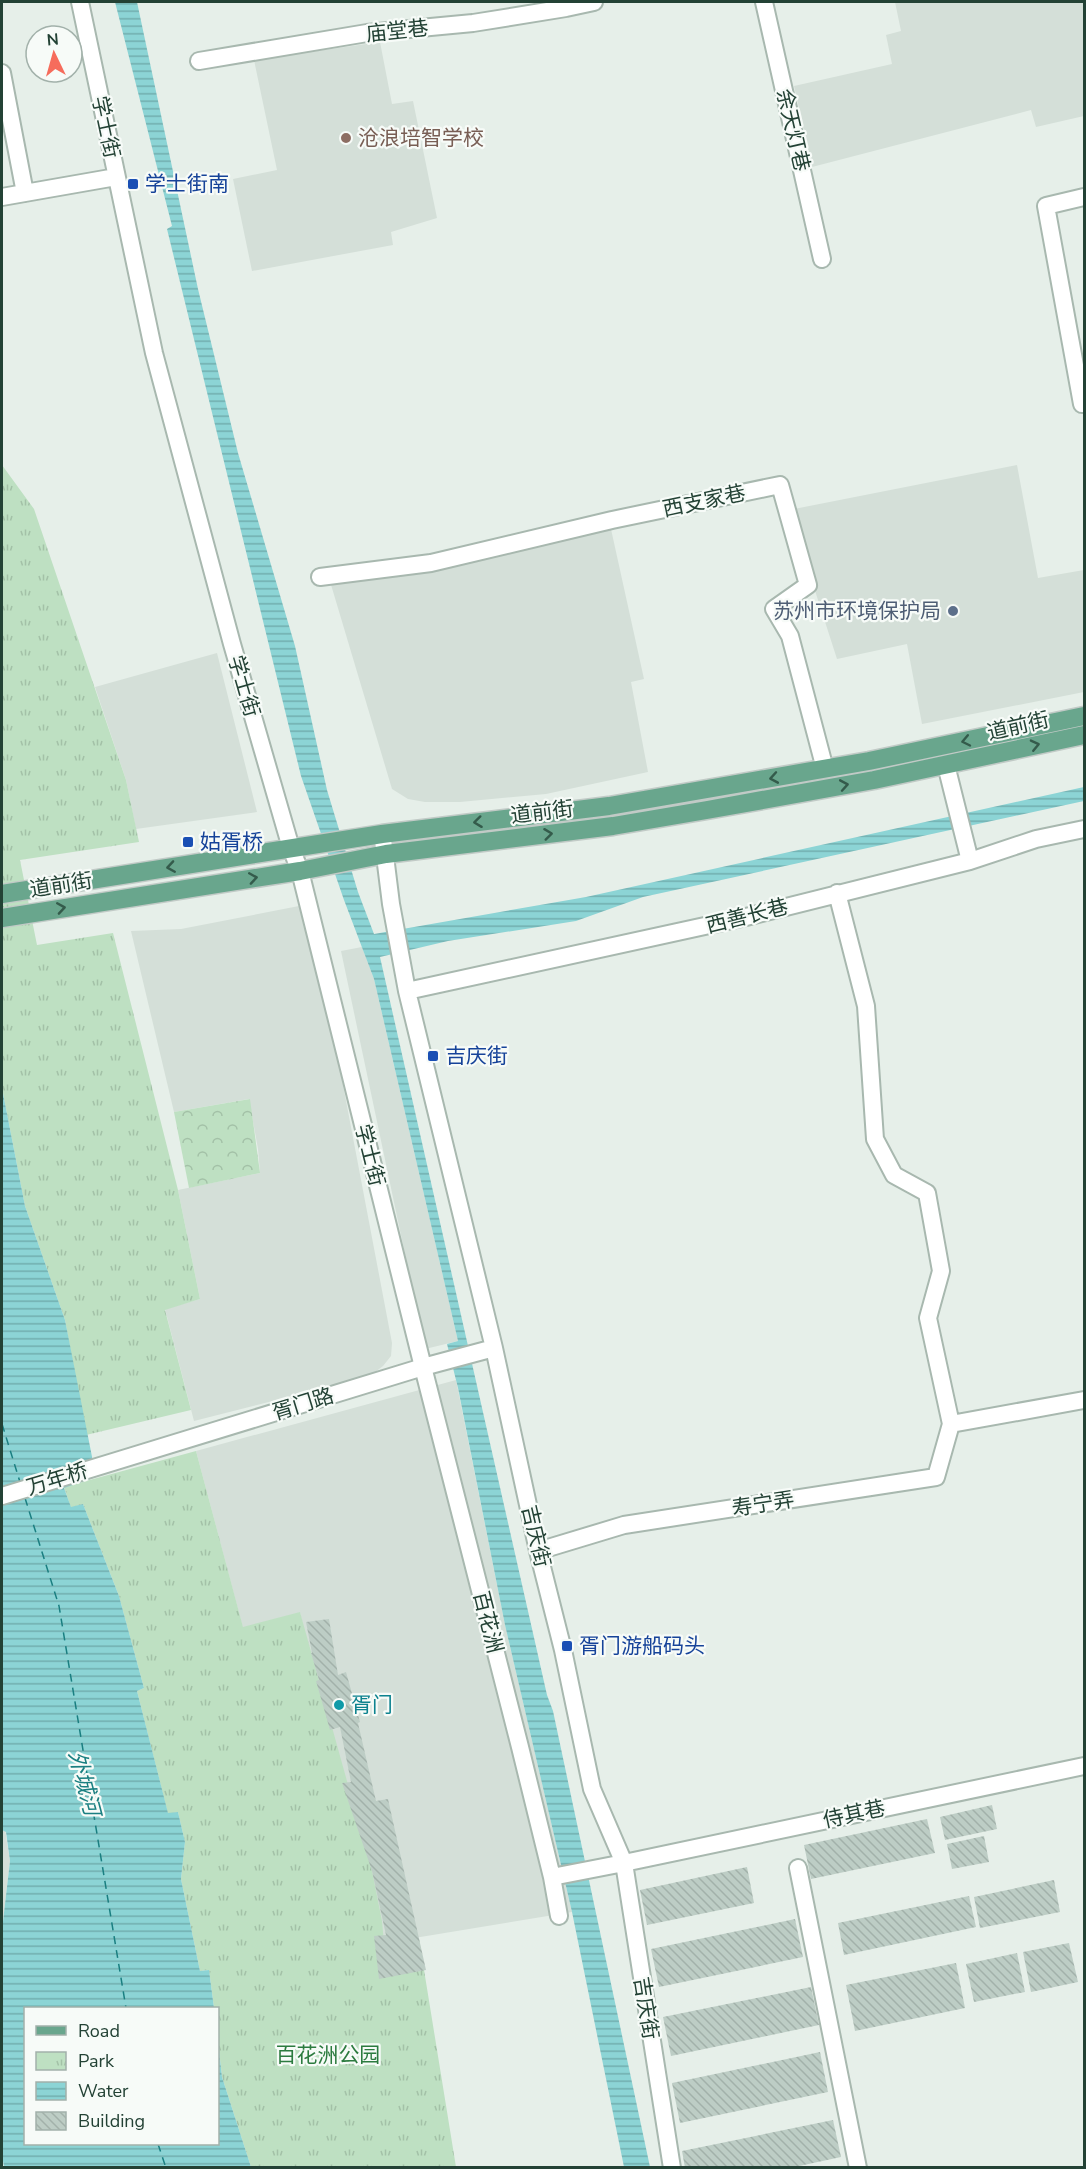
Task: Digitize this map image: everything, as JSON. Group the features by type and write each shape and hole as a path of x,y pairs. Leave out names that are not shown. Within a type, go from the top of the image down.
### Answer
{"main road":[{"name":"道前街","path":"2,894 382,834 609,807 825,769 1084,716"},
{"name":"道前街","path":"2,917 300,871 386,854 613,826 945,765 1084,735"}],"street":[{"name":"学士街","path":"80,2 154,353 232,644 291,848 300,871 423,1367"},
{"name":"庙堂巷","path":"199,61 367,33 473,23 594,2"},
{"name":"余天灯巷","path":"764,2 822,259"},
{"path":"2,73 25,192"},
{"path":"2,197 116,177"},
{"path":"1084,197 1046,206 1082,404 1084,404"},
{"name":"西支家巷","path":"320,577 431,562 612,520 780,485 808,585 774,609 790,636 825,769"},
{"path":"945,765 970,861"},
{"name":"西善长巷","path":"407,991 746,917 970,861 1036,840 1084,829"},
{"name":"吉庆街","path":"382,834 391,904 407,991 490,1350 563,1650 592,1789 624,1863 672,2168"},
{"path":"837,893 866,1006 875,1139 894,1174 927,1193 941,1271 928,1318 951,1424 1084,1400"},
{"name":"胥门路","path":"113,1462 423,1367 490,1350"},
{"name":"百花洲","path":"423,1367 554,1876 559,1916"},
{"name":"寿宁弄","path":"538,1551 624,1525 936,1477 951,1424"},
{"name":"万年桥","path":"2,1496 113,1462"},
{"name":"侍其巷","path":"554,1876 602,1868 1084,1766"},
{"path":"798,1868 858,2168"}],"shaded area":[{"path":"895,2 1084,2 1084,116 1036,127 1031,110 812,167 794,86 892,64 886,35 901,31"},
{"name":"沧浪培智学校","path":"380,42 392,104 413,101 437,218 391,232 393,245 252,271 233,179 277,170 254,60"},
{"name":"苏州市环境保护局","path":"1017,465 1038,578 1084,570 1084,692 922,724 907,644 837,659 789,510"},
{"path":"609,520 644,679 631,682 648,772 546,794 460,802 425,802 408,799 392,789 329,578"},
{"path":"217,653 257,812 136,829 126,780 95,687"},
{"path":"299,906 332,1027 392,1343 391,1356 370,1376 194,1421 165,1309 200,1299 178,1190 260,1173 258,1149 249,1099 174,1112 131,931 181,929"},
{"path":"362,947 374,979 458,1341 425,1349 341,951"},
{"path":"456,1380 505,1625 572,1912 384,1943 300,1613 243,1628 196,1451"},
{"path":"2,1810 10,1861 2,1930"}],"green space":[{"path":"2,465 34,509 126,780 139,842 20,860 37,945 113,933 178,1190 200,1299 165,1310 191,1410 86,1435 65,1320 25,1206 2,1088"},
{"path":"250,1099 260,1173 189,1188 174,1112"},
{"name":"百花洲公园","path":"196,1451 243,1627 300,1612 372,1871 384,1943 419,1939 456,2167 251,2167 222,2077 219,2051 219,2007 214,2007 209,1970 200,1971 181,1879 185,1842 178,1812 168,1814 137,1691 144,1688 119,1596 83,1504 71,1508 64,1487"}],"water":[{"path":"115,2 137,2 198,289 238,453 295,646 327,790 358,892 374,934 586,897 1084,787 1084,801 643,897 576,921 448,941 380,957 547,1695 553,1711 650,2167 624,2167 572,1912 505,1625 458,1388 447,1344 458,1341 374,979 301,776 167,229 172,226"},
{"name":"外城河","path":"2,1088 25,1206 65,1320 96,1477 64,1488 71,1507 83,1504 119,1596 144,1688 137,1691 168,1813 178,1812 185,1842 181,1879 200,1971 209,1970 214,2007 24,2007 24,2145 219,2145 219,2051 222,2077 251,2167 4,2167 2,2155 2,1930 10,1861 6,1832 2,1830"}],"building":[{"path":"329,1619 338,1675 346,1672 360,1722 358,1723 376,1801 388,1799 426,1970 379,1979 374,1936 386,1935 372,1871 342,1783 351,1782 340,1727 330,1730 316,1681 319,1680 311,1653 306,1622"},
{"path":"992,1805 997,1829 945,1840 940,1817"},
{"path":"927,1819 935,1853 811,1879 804,1845"},
{"path":"984,1836 989,1862 952,1869 947,1844"},
{"path":"747,1867 754,1903 647,1925 640,1890"},
{"path":"1054,1880 1060,1912 980,1928 974,1897"},
{"path":"969,1896 976,1927 844,1955 838,1923"},
{"path":"795,1919 803,1957 659,1987 651,1949"},
{"path":"1069,1943 1078,1982 1031,1992 1023,1952"},
{"path":"1017,1953 1025,1992 974,2002 966,1964"},
{"path":"956,1963 965,2008 855,2031 846,1985"},
{"path":"811,1987 819,2025 671,2056 663,2017"},
{"path":"820,2052 828,2092 680,2123 672,2083"},
{"path":"833,2120 841,2157 790,2168 685,2168 682,2151"}],"ferry route":[{"path":"2,1424 20,1482"},
{"path":"25,1498 59,1606 126,2007"},
{"path":"158,2145 166,2168"}],"place":[{"name":"沧浪培智学校","path":"346,138"},
{"name":"学士街南","path":"133,184"},
{"name":"苏州市环境保护局","path":"953,611"},
{"name":"姑胥桥","path":"188,842"},
{"name":"吉庆街","path":"433,1056"},
{"name":"胥门游船码头","path":"567,1646"},
{"name":"胥门","path":"339,1705"}]}
